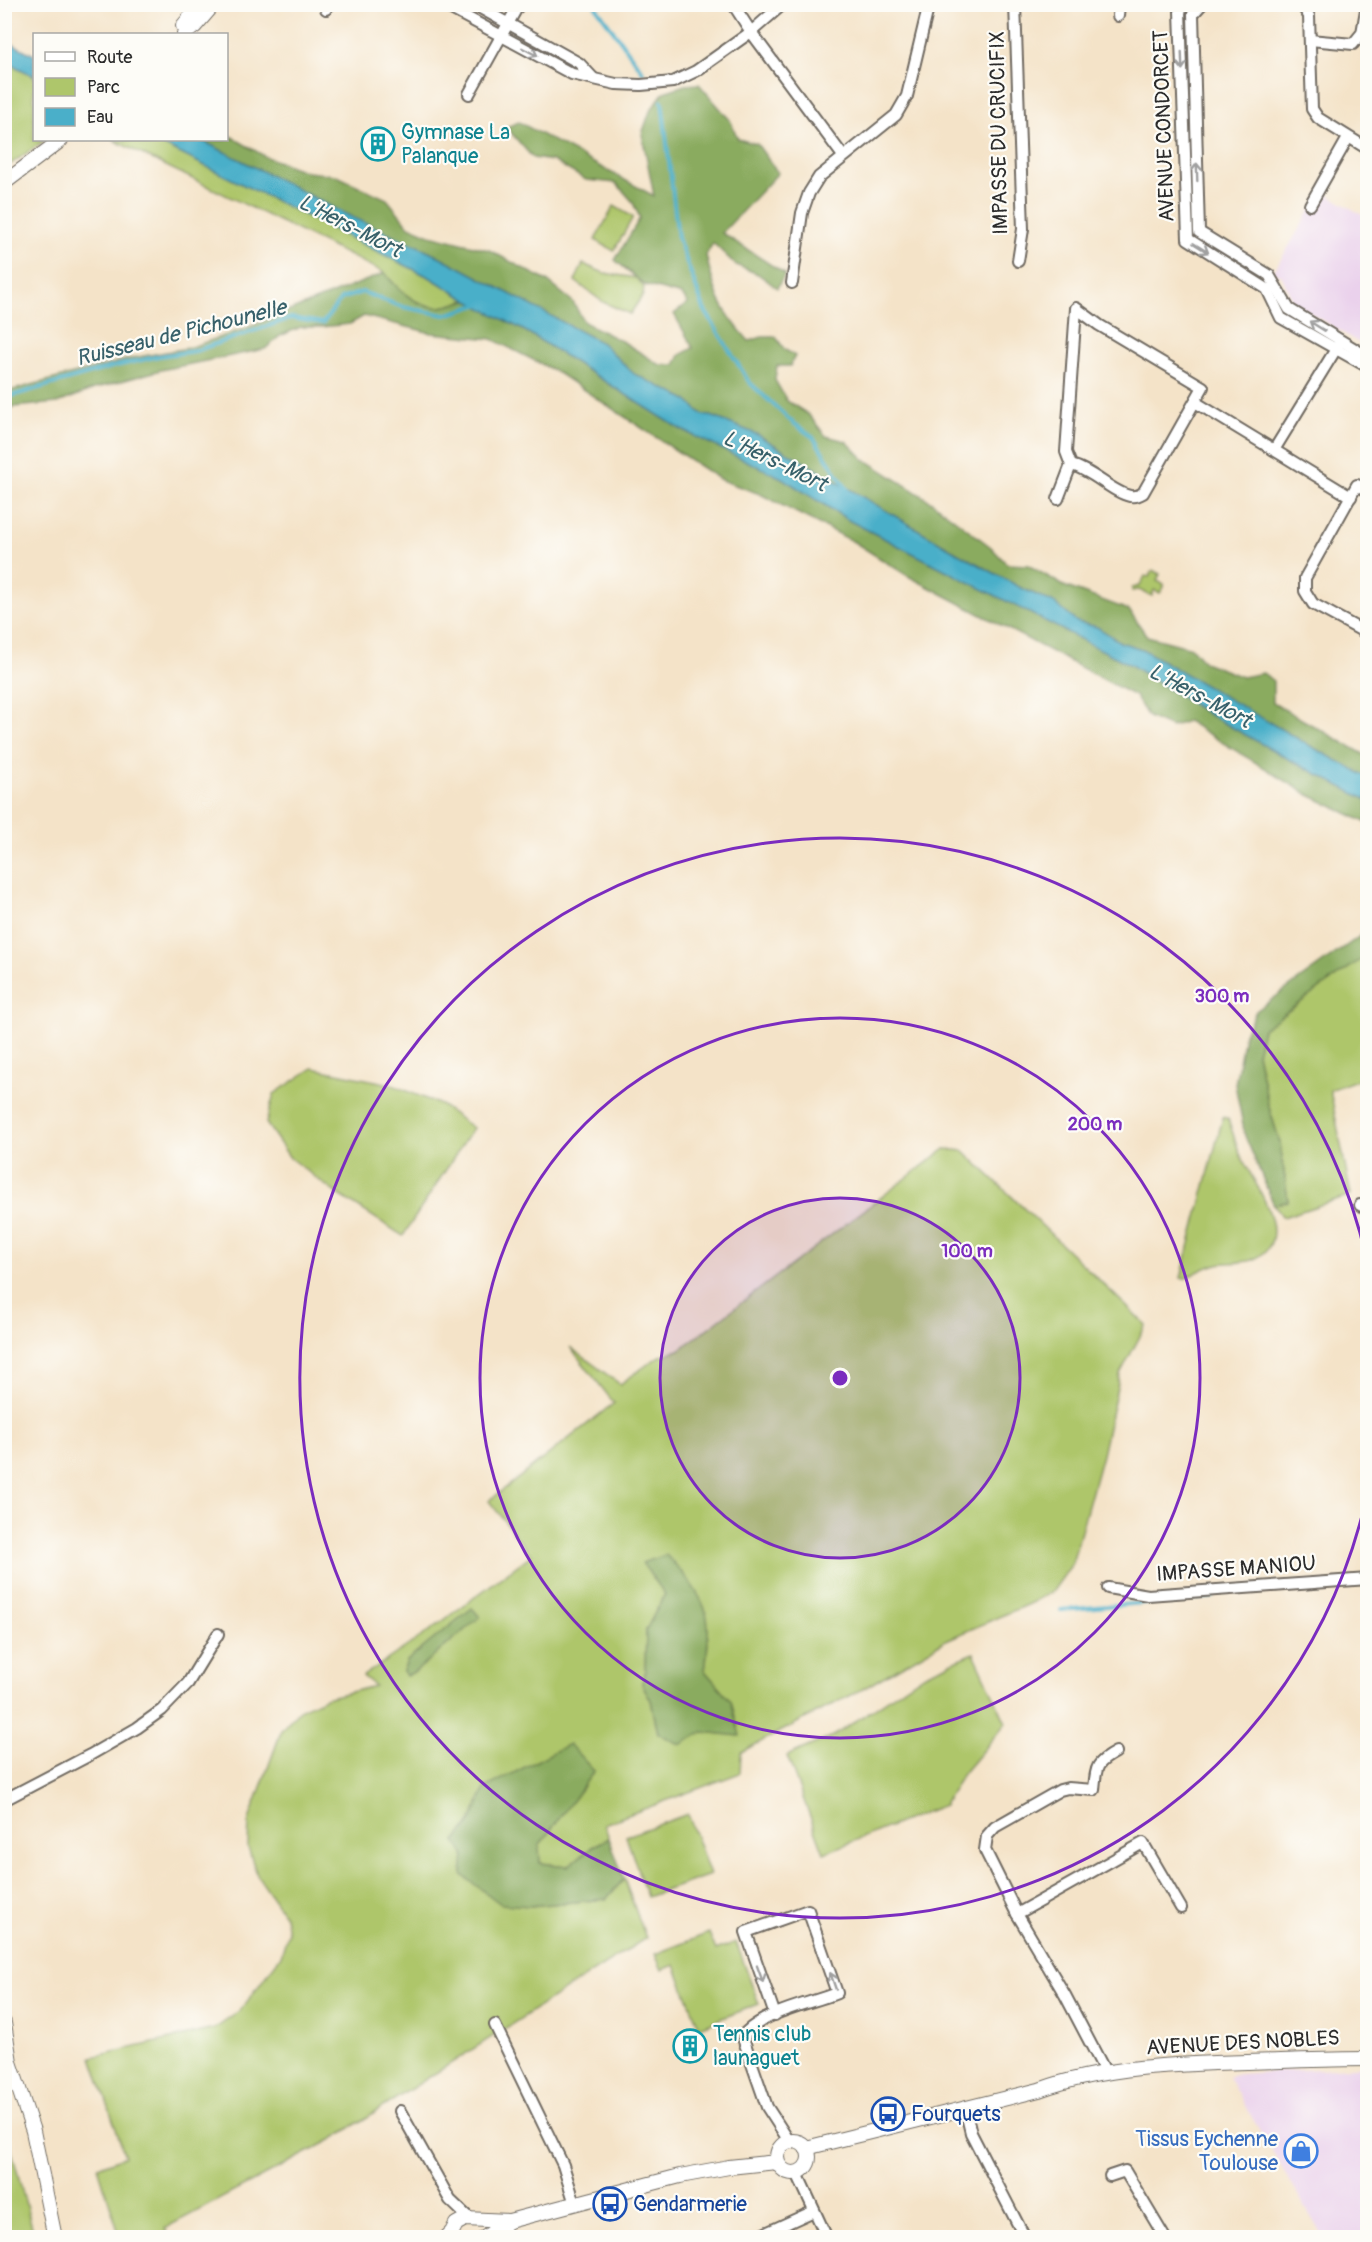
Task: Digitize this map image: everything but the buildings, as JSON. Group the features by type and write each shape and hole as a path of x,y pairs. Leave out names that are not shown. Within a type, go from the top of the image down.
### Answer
{"street":[{"path":"177,33 201,4"},
{"path":"185,33 195,26 214,4"},
{"path":"442,4 572,74 616,84 633,85 673,81 696,71 751,32 783,4"},
{"path":"473,4 579,63 593,78"},
{"path":"469,94 519,4"},
{"path":"733,4 751,32 843,156"},
{"path":"792,283 802,213 809,193 819,177 896,115 907,96 929,4"},
{"name":"IMPASSE DU CRUCIFIX","path":"1015,4 1023,229 1018,261"},
{"path":"1118,16 1119,4"},
{"name":"AVENUE CONDORCET","path":"1186,4 1180,11 1188,239 1267,289 1281,318 1368,357"},
{"name":"AVENUE CONDORCET","path":"1202,4 1193,14 1199,232 1269,274 1289,309 1368,367"},
{"path":"1301,4 1309,16 1312,110 1318,118 1368,149"},
{"path":"1310,40 1353,44 1362,33 1367,4"},
{"path":"1310,206 1348,138"},
{"path":"4,183 60,141"},
{"path":"1058,499 1071,465 1066,452 1076,308 1099,325 1203,387 1143,493 1137,497 1127,496 1082,468 1071,465"},
{"path":"1274,450 1338,345"},
{"path":"1195,402 1351,497"},
{"path":"1368,491 1357,485 1305,578 1305,591 1314,604 1368,634"},
{"name":"IMPASSE MANIOU","path":"1108,1588 1148,1595 1368,1579"},
{"path":"4,1800 90,1755 137,1728 162,1710 188,1683 218,1635"},
{"path":"1106,2073 1065,1995 1017,1914 985,1850 987,1836 995,1827 1060,1790 1068,1788 1094,1790 1096,1768 1102,1760 1116,1752"},
{"path":"1017,1914 1143,1843 1181,1908"},
{"path":"775,2015 746,1932 808,1910 837,1993 775,2015 744,2033 744,2041 767,2107 789,2141"},
{"path":"4,2023 10,2062 33,2131 54,2238"},
{"path":"495,2025 564,2165 575,2205"},
{"name":"AVENUE DES NOBLES","path":"806,2148 1106,2073 1174,2064 1368,2059"},
{"path":"965,2108 972,2133 1025,2238"},
{"path":"400,2111 450,2200 483,2229 484,2238 509,2221"},
{"path":"789,2141 797,2141 806,2148 809,2158 802,2171 797,2173 785,2171 777,2162 778,2149 789,2141"},
{"path":"451,2234 460,2221 509,2221 680,2176 729,2167 777,2162"},
{"path":"1110,2176 1125,2171 1165,2238"},
{"path":"797,2173 826,2238"},
{"path":"450,2200 451,2234"},
{"path":"759,2236 814,2211"}],"shaded area":[{"path":"1322,191 1367,218 1367,348 1293,302 1282,276 1274,271"},
{"path":"1367,2066 1367,2237 1323,2237 1228,2077 1240,2074"}],"green space":[{"path":"4,61 33,76 33,141 44,141 5,168"},
{"path":"699,84 730,120 738,139 757,144 778,173 722,233 785,274 777,288 758,274 736,265 713,243 706,255 725,311 749,341 762,337 776,337 784,349 795,356 790,366 777,366 775,380 787,401 808,414 826,436 846,441 864,459 932,502 991,547 1007,564 1028,565 1064,586 1129,610 1147,636 1192,648 1204,662 1242,677 1263,673 1273,681 1273,703 1367,756 1367,777 1142,649 1120,642 1097,627 1077,622 1054,603 1021,588 951,549 756,434 714,417 703,415 685,399 634,374 602,343 431,252 354,218 203,141 228,141 228,135 266,157 307,172 335,175 387,199 409,226 430,235 489,250 547,281 573,302 584,322 625,343 660,365 675,365 680,355 693,348 674,314 688,303 682,295 645,285 615,260 640,218 632,201 616,183 586,180 553,161 533,158 506,127 519,122 654,196 642,134 650,111 664,92 685,85"},
{"path":"115,141 155,141 431,278 467,300 439,307 423,304 401,291 385,273"},
{"path":"614,206 633,217 614,251 595,240"},
{"path":"583,264 604,273 636,278 644,287 643,295 630,314 603,302 575,281"},
{"path":"385,273 408,296 423,304 442,307 467,300 527,332 680,429 782,478 850,521 1131,665 1208,714 1367,800 1367,823 1309,795 1187,721 1171,727 1148,717 1135,696 908,576 854,542 760,494 721,480 555,371 492,339 431,333 364,316 350,324 301,327 280,336 265,349 161,370 94,389 58,403 13,407 5,412 5,392 133,358 188,348 244,329"},
{"path":"1153,570 1160,574 1157,581 1164,584 1160,593 1154,590 1152,596 1139,590 1132,591 1132,588 1140,586 1145,576 1149,577"},
{"path":"1367,931 1367,955 1263,1029 1257,1053 1268,1104 1280,1143 1288,1201 1274,1205 1245,1136 1235,1084 1244,1035 1256,1011"},
{"path":"1367,955 1367,1076 1330,1090 1351,1195 1283,1217 1274,1205 1288,1201 1280,1143 1268,1104 1257,1053 1263,1029"},
{"path":"313,1068 390,1084 441,1105 473,1128 403,1236 333,1191 290,1158 266,1123 274,1094"},
{"path":"1223,1117 1228,1119 1240,1153 1263,1197 1273,1226 1272,1239 1266,1250 1254,1259 1214,1265 1184,1279 1181,1278"},
{"path":"945,1149 964,1151 1146,1325 1120,1374 1102,1455 1072,1564 1053,1591 944,1641 861,1690 741,1752 740,1773 604,1824 609,1838 594,1846 568,1866 540,1863 538,1846 594,1771 486,1788 471,1822 455,1841 530,1906 606,1899 624,1879 646,1938 333,2139 165,2228 169,2237 120,2237 98,2167 125,2156 92,2057 214,2029 240,2011 281,1956 288,1932 285,1916 257,1875 248,1848 249,1820 282,1729 299,1710 325,1698 375,1686 363,1676 428,1632 531,1555 489,1501 614,1403 570,1347 620,1384 658,1357 679,1350","holes":["665,1594 708,1644 705,1671 731,1701 739,1736 703,1732 658,1733 651,1700 642,1684 645,1670 646,1630","472,1609 453,1640 416,1671 403,1671 407,1661"]},
{"path":"666,1555 688,1580 705,1609 708,1632 705,1671 731,1701 740,1736 703,1732 680,1745 658,1733 651,1700 642,1684 645,1670 646,1630 665,1594 642,1563"},
{"path":"472,1608 480,1617 416,1671 406,1676 403,1671 407,1661"},
{"path":"974,1653 1006,1723 961,1776 944,1805 824,1853 787,1756 835,1735 925,1674"},
{"path":"569,1744 594,1771 539,1846 540,1863 568,1866 594,1846 609,1838 624,1879 606,1899 530,1906 501,1904 462,1875 464,1854 455,1841 471,1822 485,1788"},
{"path":"688,1814 710,1875 647,1897 626,1836"},
{"path":"709,1933 716,1950 736,1942 759,2004 699,2027 675,1965 662,1970 655,1954"},
{"path":"4,2122 33,2231 33,2237 5,2237"}],"water":[{"path":"5,40 33,54 33,75 5,61"},
{"name":"L'Hers-Mort","path":"155,141 203,141 354,218 431,252 602,343 634,374 685,399 703,415 714,417 756,434 951,549 1021,588 1054,603 1077,622 1097,627 1120,642 1142,649 1367,777 1367,800 1208,714 1131,665 850,521 782,478 680,429 527,332 431,278"}],"waterway":[{"path":"594,4 643,72"},
{"name":"L'Hers-Mort","path":"662,101 678,238 704,309 749,382 792,422 813,437 847,489"},
{"name":"Ruisseau de Pichounelle","path":"4,398 112,367 159,356 195,351 291,318 323,323 341,299 362,292 403,307 445,315 481,304"},
{"path":"1061,1610 1213,1597"}],"place":[{"name":"Gymnase La Palanque","path":"378,144"},
{"name":"Tennis club launaguet","path":"690,2046"},
{"name":"Fourquets","path":"888,2114"},
{"name":"Tissus Eychenne Toulouse","path":"1301,2151"},
{"name":"Gendarmerie","path":"610,2204"}]}
